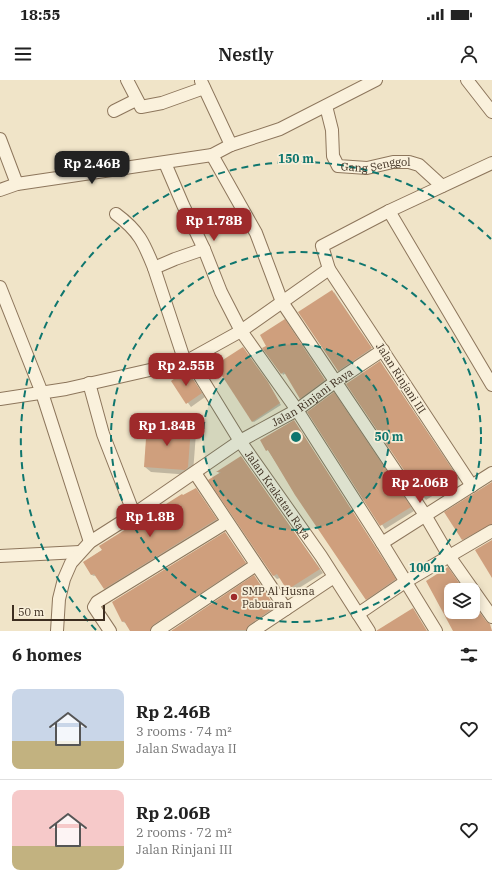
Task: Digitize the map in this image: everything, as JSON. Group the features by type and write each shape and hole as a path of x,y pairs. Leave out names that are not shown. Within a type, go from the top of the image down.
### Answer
{"street":[{"path":"127,80 141,108 149,107 202,84 231,145"},
{"path":"0,190 17,184 165,163 212,154 231,145 280,129 376,80"},
{"path":"468,80 492,112"},
{"path":"114,111 136,100"},
{"name":"Gang Senggol","path":"326,106 332,130 333,156 338,166 367,168 394,162 409,162 419,165 442,186"},
{"path":"0,139 17,184"},
{"path":"212,154 256,233 282,302 334,382 425,515 449,556 487,598 492,617"},
{"path":"165,163 204,249 221,292 241,332 297,410 382,542 436,631"},
{"path":"492,163 388,210 492,385"},
{"name":"Jalan Rinjani III","path":"388,210 322,246 329,269 472,486"},
{"path":"116,214 131,226 143,240 154,268 185,362"},
{"path":"154,268 204,249"},
{"path":"0,399 42,393 185,362 241,332 329,269"},
{"path":"0,287 42,393 90,542"},
{"name":"Jalan Rinjani Raya","path":"57,631 59,599 64,579 71,563 90,542 195,473 240,441 297,410 334,382 383,350"},
{"name":"Jalan Krakatau Raya","path":"185,362 197,371 240,441 321,556 369,631"},
{"path":"89,383 103,434 134,514"},
{"path":"195,473 286,609"},
{"path":"382,542 492,473"},
{"path":"110,631 94,607 97,602 227,522"},
{"path":"358,614 405,582 492,531"},
{"path":"0,556 80,552"},
{"path":"157,631 256,565"},
{"path":"253,631 334,578"}],"building":[{"path":"332,290 372,348 338,371 298,312"},
{"path":"285,319 325,380 300,399 284,372 281,374 262,348 266,346 260,335"},
{"path":"243,347 268,382 280,403 252,422 215,365"},
{"path":"380,361 456,475 422,497 346,384"},
{"path":"185,371 191,376 202,393 186,404 171,381"},
{"path":"334,392 411,507 380,526 307,412"},
{"path":"294,420 396,579 366,600 260,440"},
{"path":"147,424 191,427 188,467 185,470 144,467"},
{"path":"241,456 320,569 287,590 277,574 273,576 208,480 221,472 216,472"},
{"path":"492,482 492,524 462,540 444,512"},
{"path":"196,488 217,519 104,589 94,574 91,575 83,562 102,550 99,546 182,494 183,495"},
{"path":"225,532 246,563 153,625 150,631 130,631 124,621 122,622 112,602"},
{"path":"492,540 492,578 475,550"},
{"path":"448,567 459,583 444,583 444,614 426,581"},
{"path":"254,575 275,607 249,625 246,630 171,631"},
{"path":"413,608 427,631 376,631"},
{"path":"480,613 490,624 492,631 453,631 447,619 480,619"}],"place":[{"name":"SMP Al Husna Pabuaran","path":"234,597"}]}
